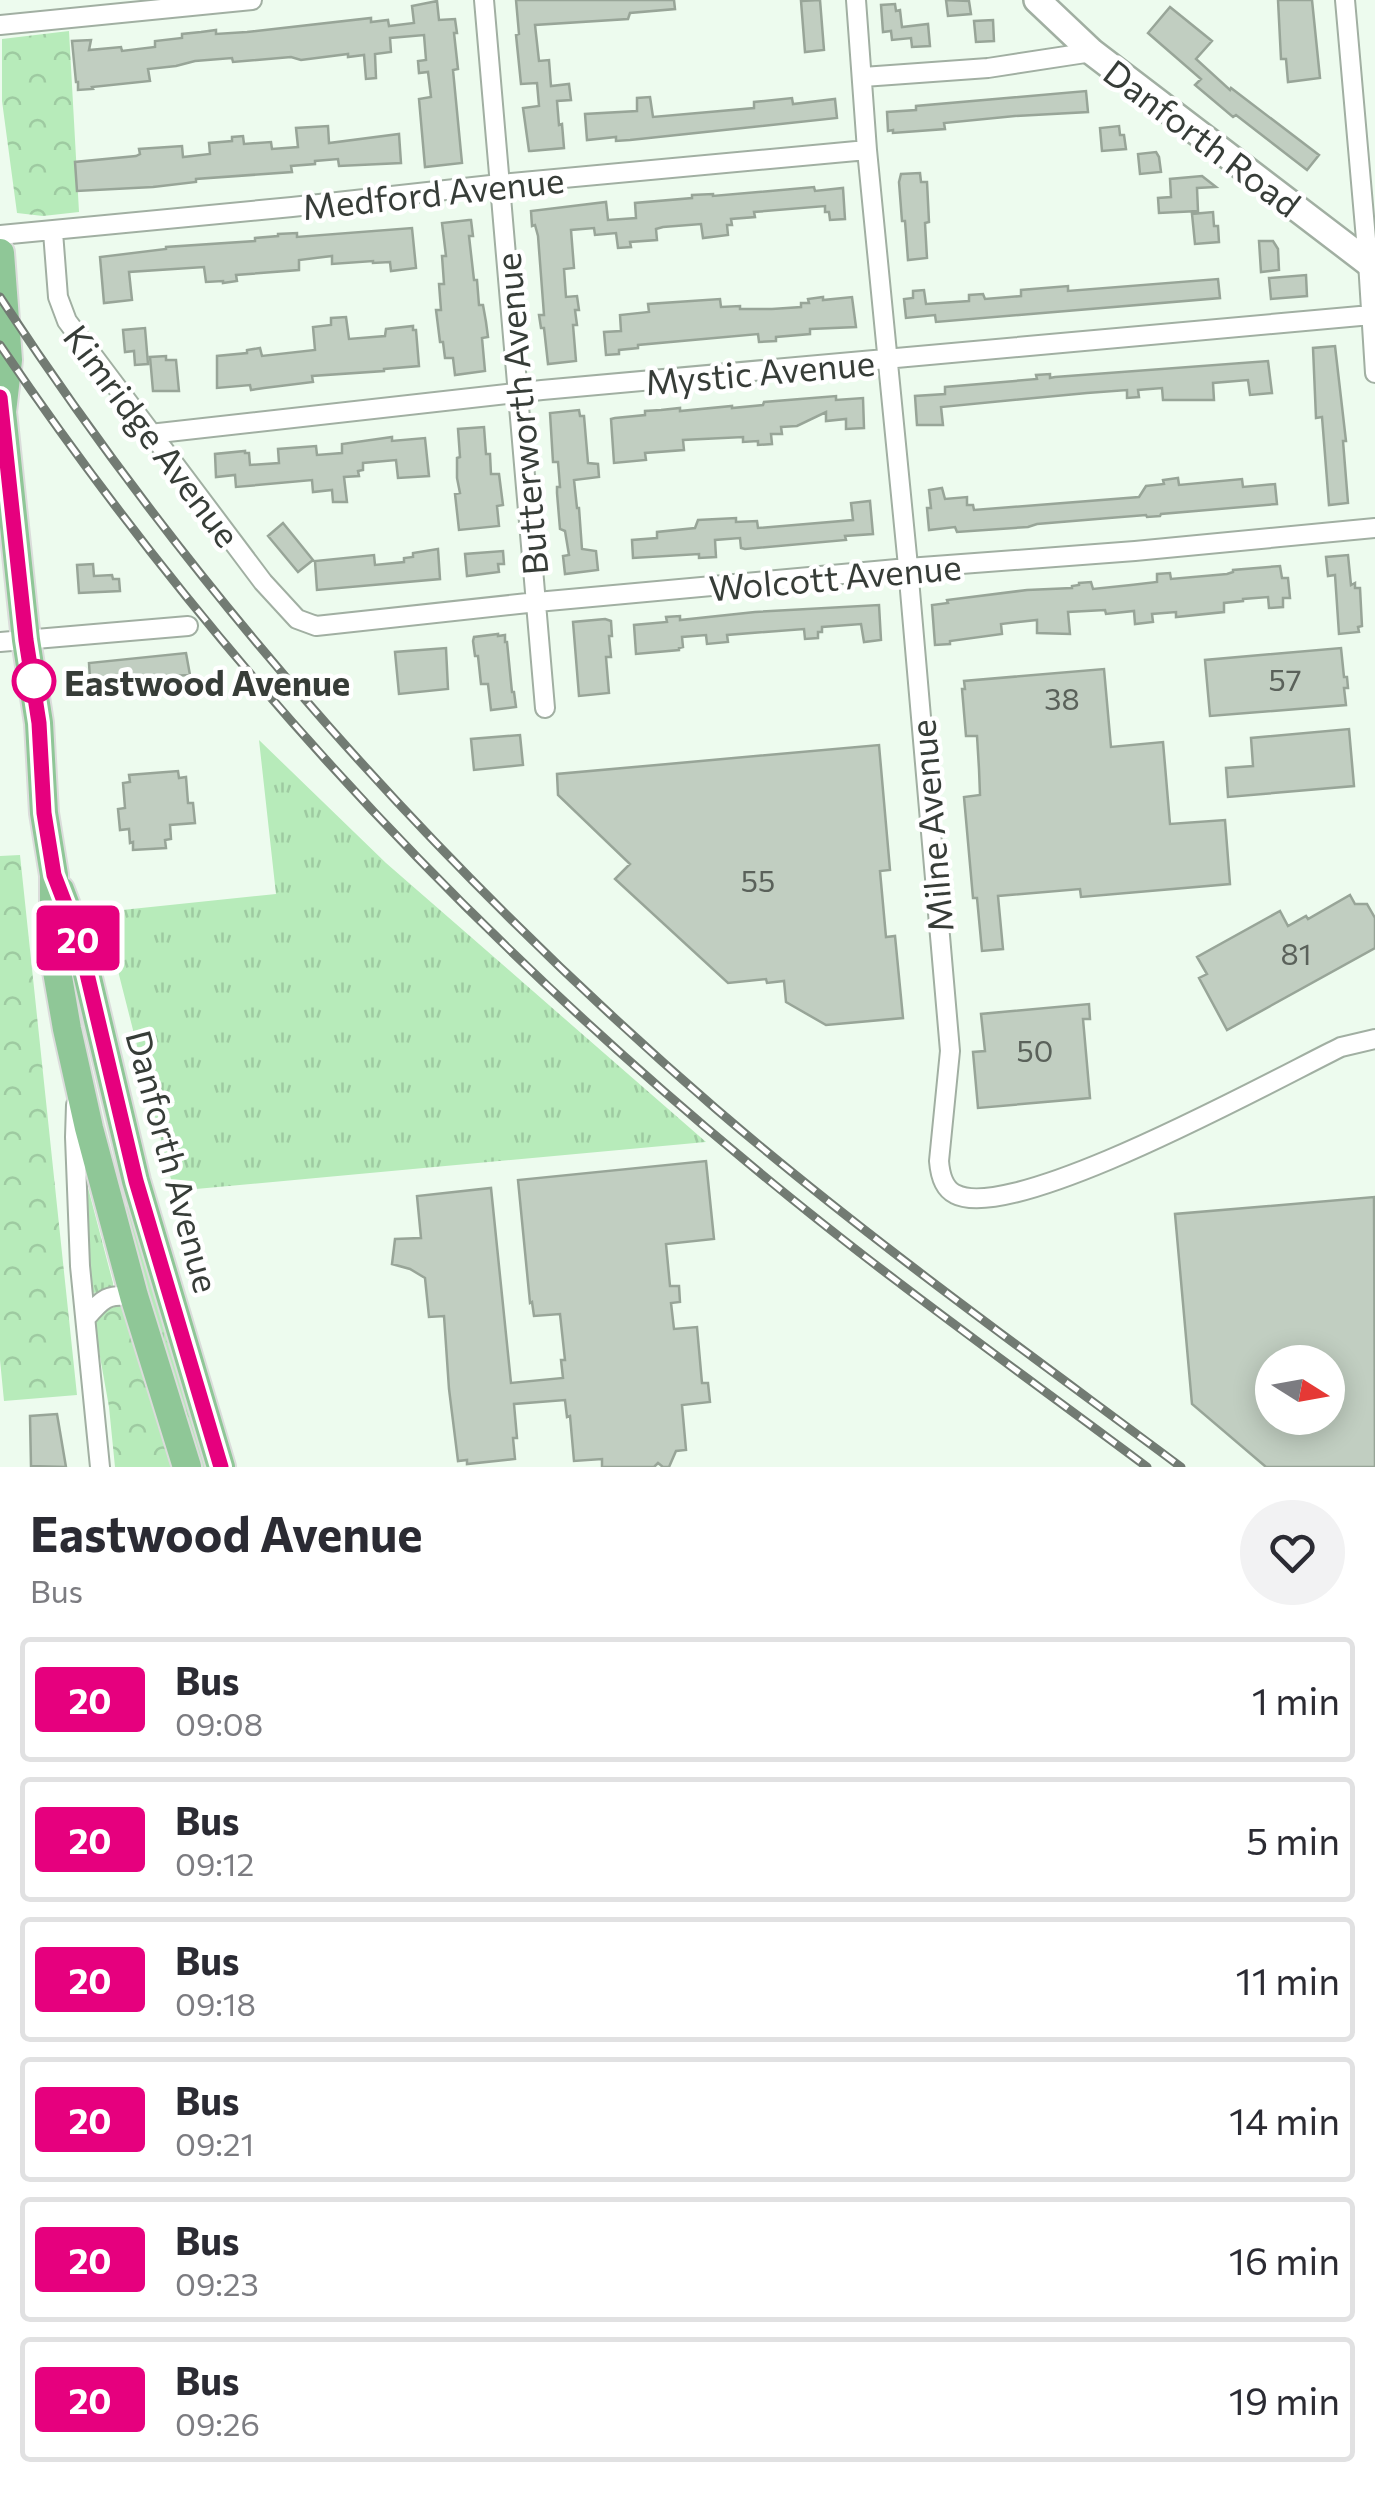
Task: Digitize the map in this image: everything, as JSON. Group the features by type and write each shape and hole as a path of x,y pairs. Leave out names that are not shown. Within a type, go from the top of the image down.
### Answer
{"main road":[{"name":"Danforth Road","path":"1037,0 1092,52 1372,265"},
{"name":"Danforth Avenue","path":"0,253 8,360 1,407 13,641 24,682 32,772 44,813 54,875 54,954 80,1090 134,1296 187,1467"},
{"name":"Danforth Avenue","path":"54,875 79,940 136,1181 222,1467"},
{"path":"90,1128 115,1172 136,1181 113,1215"}],"street":[{"path":"0,26 252,0"},
{"name":"Butterworth Avenue","path":"484,0 546,708"},
{"name":"Milne Avenue","path":"856,0 950,1051 939,1161 942,1179 955,1194 972,1199 1004,1196 1138,1148 1341,1046 1375,1039"},
{"path":"1345,0 1372,265 1370,316 1375,374"},
{"path":"863,78 988,68 1092,52"},
{"name":"Medford Avenue","path":"0,236 867,150"},
{"name":"Kimridge Avenue","path":"53,232 58,297 63,313 263,582 297,619"},
{"name":"Mystic Avenue","path":"150,434 518,392 1370,316"},
{"name":"Wolcott Avenue","path":"297,619 316,626 538,602 1375,528"},
{"path":"13,641 188,626"},
{"path":"80,1090 75,1110 80,1266 100,1467"},
{"path":"86,1318 100,1300 114,1294 134,1296"}],"green space":[{"path":"69,31 79,212 43,216 17,213 2,101 2,39"},
{"path":"259,740 386,863 706,1142 174,1191 103,912 276,894"},
{"path":"20,855 77,1395 4,1401 0,1360 0,856"},
{"path":"85,1184 113,1283 113,1287 94,1293 89,1287"},
{"path":"132,1197 214,1467 197,1467 124,1220"},
{"path":"121,1300 131,1309 178,1467 115,1467 94,1323 102,1309"}],"building":[{"path":"516,0 674,0 675,9 630,13 628,19 535,25 539,61 549,60 551,86 569,84 571,100 557,101 564,148 529,151 523,108 539,106 537,83 521,84"},
{"path":"820,0 824,50 805,52 801,1"},
{"path":"946,0 969,1 971,14 948,16"},
{"path":"1278,0 1312,0 1320,78 1288,82 1286,59 1281,59"},
{"path":"437,1 439,20 455,19 458,69 453,70 462,163 425,167 419,99 431,97 428,72 419,73 418,61 426,60 424,35 390,38 391,52 375,54 376,78 366,79 364,55 348,54 301,60 291,57 195,61 148,69 150,81 93,89 78,90 76,82 72,41 91,40 89,50 121,47 122,51 155,47 155,41 182,38 182,34 216,30 216,34 247,32 371,18 371,22 388,20 389,26 414,23 412,6"},
{"path":"895,4 896,11 900,10 902,27 928,24 930,46 912,47 911,38 892,40 891,31 883,32 881,5"},
{"path":"1170,7 1212,41 1196,59 1230,90 1319,155 1307,170 1195,85 1201,79 1148,33"},
{"path":"993,20 994,41 976,42 974,21"},
{"path":"1086,91 1088,112 944,123 945,129 888,131 887,112 916,110 916,106"},
{"path":"650,97 653,117 754,108 754,102 792,98 793,104 835,99 837,118 630,140 587,140 585,114 637,111 637,98"},
{"path":"328,126 329,143 399,134 401,163 339,166 338,159 291,166 292,172 77,191 75,162 136,156 139,149 182,146 183,157 210,154 209,143 243,136 244,144 271,142 272,149 298,147 296,128"},
{"path":"1119,126 1126,149 1102,151 1100,128"},
{"path":"1156,152 1161,172 1140,174 1138,154"},
{"path":"920,173 921,182 927,182 927,258 908,260 899,182 901,174"},
{"path":"1202,176 1216,187 1197,188 1198,211 1159,213 1158,198 1171,197 1170,179"},
{"path":"814,187 815,191 843,188 845,219 830,220 825,206 754,212 755,217 731,219 728,235 703,238 701,224 663,227 656,229 657,240 630,242 631,247 618,248 616,233 595,235 594,228 571,230 574,268 564,269 566,297 577,296 579,310 575,310 577,325 573,325 576,361 548,364 539,315 544,315 538,236 535,225 532,226 531,211 606,202 608,220 636,218 635,203"},
{"path":"1213,212 1219,242 1195,244 1192,214"},
{"path":"471,220 474,280 488,337 482,338 485,371 455,375 453,358 445,358 440,342 436,310 441,310 439,284 444,284 442,256 446,256 442,223"},
{"path":"412,228 416,268 391,271 390,262 373,261 332,264 332,256 299,260 299,270 236,275 237,281 223,283 206,282 204,267 129,272 132,300 104,303 100,257 166,247 255,241 278,234 297,233 297,237"},
{"path":"1259,241 1273,241 1278,249 1279,270 1261,272"},
{"path":"1306,275 1307,296 1271,299 1269,278"},
{"path":"1218,279 1220,298 936,322 935,315 906,318 904,299 913,298 913,291 924,290 926,304 969,301 969,295 983,294 985,299 1021,296 1021,290 1068,286 1068,291"},
{"path":"852,297 856,327 810,329 810,334 776,337 776,341 759,342 758,334 638,345 606,355 604,332 621,331 620,315 649,312 648,304 720,299 721,307 772,309 801,307 801,303 809,303 808,299"},
{"path":"346,317 349,339 385,336 386,329 413,326 419,366 312,376 313,382 251,390 250,385 217,388 217,356 260,348 262,356 315,350 313,327 331,325 331,318"},
{"path":"145,328 148,364 135,365 134,351 125,352 123,330"},
{"path":"1335,346 1346,441 1348,503 1329,505 1322,417 1316,418 1313,348"},
{"path":"166,356 166,360 176,360 179,391 153,391 150,357"},
{"path":"1268,361 1272,393 1250,395 1248,380 1213,383 1214,400 1163,400 1162,388 1138,390 1139,397 1127,398 1127,390 1087,393 941,407 943,425 917,425 915,396 945,394 945,387 1037,379 1036,375 1050,374 1050,378"},
{"path":"836,396 836,400 863,398 864,428 846,429 846,419 826,421 826,412 797,426 781,427 782,434 771,434 772,444 743,442 743,437 683,440 684,450 645,453 646,460 614,463 611,419 645,415 645,411 732,408"},
{"path":"579,410 580,416 584,416 588,463 598,464 599,477 574,480 577,508 582,549 596,551 598,570 565,574 563,556 569,555 565,531 560,529 558,462 553,462 550,413"},
{"path":"484,427 491,474 499,474 503,505 497,506 499,526 459,530 455,494 460,493 458,429"},
{"path":"392,437 392,441 425,438 429,476 398,478 396,460 363,463 359,476 344,477 347,502 333,502 332,490 313,492 312,480 236,487 235,475 216,477 215,454 245,451 249,453 250,465 279,463 278,449 316,446 317,455 342,453 342,444"},
{"path":"1178,478 1179,485 1242,479 1243,487 1275,484 1277,504 1028,527 929,530 929,490 942,488 945,499 967,497 967,505 973,505 974,510 1139,497 1146,486"},
{"path":"870,501 873,534 745,549 741,548 740,538 715,540 716,557 699,558 699,554 633,558 632,540 657,538 657,532 695,528 698,520 736,518 736,522 757,521 758,528 853,520 851,503"},
{"path":"283,523 313,560 298,572 268,536"},
{"path":"438,549 440,579 317,590 315,561 374,555 375,565 404,562 413,553"},
{"path":"503,551 504,564 498,564 499,572 467,576 465,554"},
{"path":"1348,555 1351,585 1355,583 1355,588 1360,588 1362,626 1358,627 1359,632 1339,634 1335,575 1328,576 1326,557"},
{"path":"93,564 94,576 112,575 119,579 120,591 79,593 77,565"},
{"path":"1280,566 1282,578 1288,578 1290,598 1283,598 1283,607 1269,608 1268,597 1243,599 1224,603 1224,612 1176,617 1176,612 1152,614 1153,622 1135,624 1134,611 1068,612 1070,634 1037,633 1037,620 1001,624 1002,634 935,645 932,605 948,603 947,600 1072,588 1079,583 1091,582 1093,589 1157,582 1157,574 1170,573 1171,579"},
{"path":"879,605 881,640 864,642 861,624 822,627 818,638 805,639 804,629 727,635 728,642 707,644 706,635 682,637 683,647 679,650 636,654 634,625 667,622 666,617 680,616 680,620"},
{"path":"611,621 612,636 611,657 606,657 609,693 579,696 573,622"},
{"path":"505,635 507,642 516,707 491,710 488,684 481,684 473,641 474,637"},
{"path":"446,648 448,689 399,694 395,652"},
{"path":"1341,648 1348,688 1344,688 1346,705 1210,716 1205,660"},
{"path":"186,653 190,675 172,676 173,688 161,689 160,683 124,686 124,692 91,695 89,663"},
{"path":"1104,669 1111,747 1163,742 1170,824 1225,820 1230,884 1081,897 1080,889 998,896 1003,949 982,951 964,797 980,795 977,736 966,736 964,681"},
{"path":"1349,729 1354,786 1228,797 1226,768 1253,766 1251,738"},
{"path":"520,735 523,765 474,770 471,739"},
{"path":"879,745 890,870 880,871 886,937 895,936 903,1018 826,1025 786,1002 784,981 728,983 615,879 630,864 558,795 557,774"},
{"path":"178,771 179,778 186,777 188,803 193,803 195,823 170,825 171,839 165,840 166,848 133,850 129,829 120,830 118,809 125,808 123,783 130,782 129,775"},
{"path":"1350,895 1355,904 1367,904 1375,918 1375,948 1227,1030 1199,978 1207,974 1197,957 1280,911 1288,926"},
{"path":"1089,1004 1090,1019 1083,1019 1090,1098 978,1108 973,1052 985,1051 981,1014"},
{"path":"706,1161 714,1239 666,1244 670,1286 679,1286 680,1302 671,1303 674,1329 697,1327 702,1383 708,1383 710,1402 682,1405 686,1450 676,1451 669,1467 658,1463 654,1467 602,1467 602,1459 574,1461 565,1400 514,1404 515,1459 467,1464 467,1460 458,1461 444,1316 429,1317 425,1278 392,1264 395,1239 421,1238 417,1196 491,1188 511,1383 563,1378 560,1314 534,1316 530,1303 518,1180"},
{"path":"1374,1197 1375,1467 1266,1467 1192,1404 1175,1214"},
{"path":"57,1414 66,1467 31,1466 30,1416"}],"railway":[{"path":"0,297 76,409 241,624 329,727 516,924 614,1018 771,1155 945,1292 1181,1467"},
{"path":"0,345 164,569 253,676 440,881 539,978 642,1072 796,1202 1147,1467"}],"bus line":[{"name":"20","path":"0,397 54,875 79,940 136,1181 221,1467"}],"place":[{"name":"Eastwood Avenue","path":"34,681"}]}
